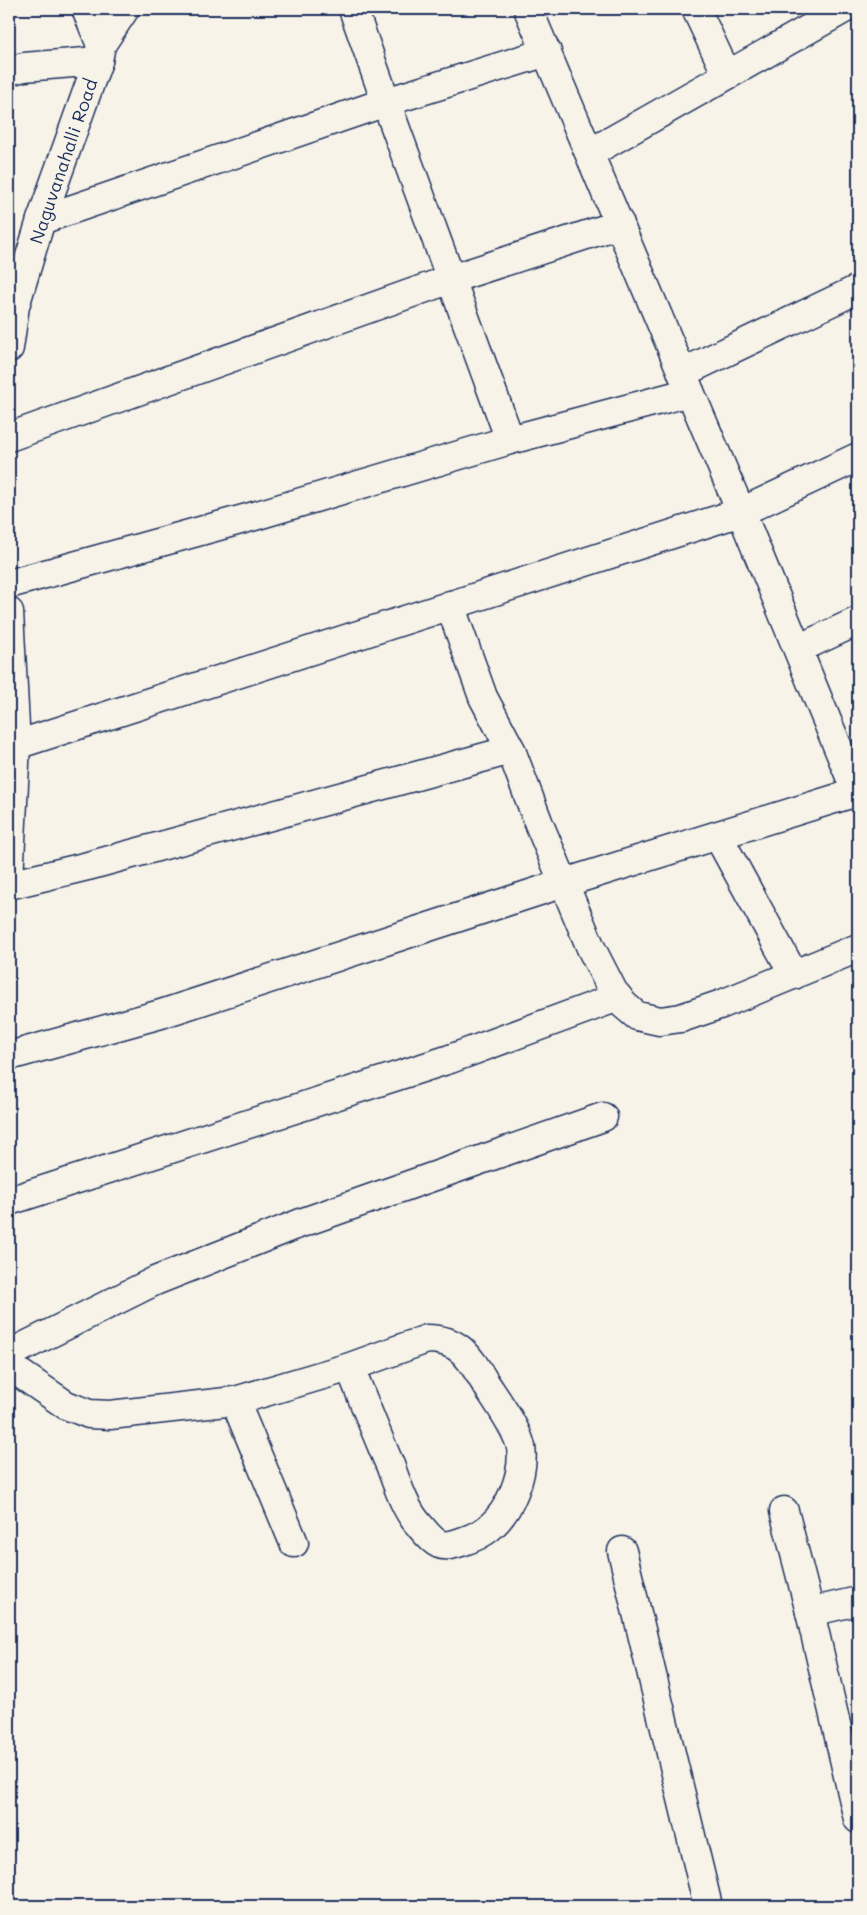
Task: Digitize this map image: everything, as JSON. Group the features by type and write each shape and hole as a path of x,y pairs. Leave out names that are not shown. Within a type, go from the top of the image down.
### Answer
{"street":[{"path":"9,71 100,53 86,9"},
{"name":"Naguvanahalli Road","path":"9,348 12,306 41,220 100,53 125,9"},
{"path":"354,9 386,102 510,440"},
{"path":"9,1056 161,1014 564,884 858,794 528,9"},
{"path":"696,9 727,75"},
{"path":"590,153 844,9"},
{"path":"853,9 858,20"},
{"path":"41,220 386,102 547,52"},
{"path":"9,437 451,279 620,224"},
{"path":"9,584 250,517 510,440 686,383 858,289"},
{"path":"16,745 741,512 858,457"},
{"path":"450,605 483,697 511,750 591,948 613,991 624,1005 638,1016 660,1021 681,1018 722,1004 858,948"},
{"path":"9,612 16,745 11,794 9,878"},
{"path":"798,649 858,621"},
{"path":"9,884 88,866 511,750"},
{"path":"718,836 794,975"},
{"path":"9,1201 450,1059 618,997"},
{"path":"9,1354 155,1281 301,1223 602,1117"},
{"path":"9,1366 66,1405 89,1414 110,1415 235,1401 350,1367 427,1339 452,1342 462,1349 476,1367 516,1434 520,1446 522,1462 513,1491 506,1509 488,1529 466,1540 451,1545 441,1545 434,1541 418,1525 404,1499 350,1367"},
{"path":"235,1401 294,1543"},
{"path":"784,1511 810,1612 858,1819"},
{"path":"622,1551 708,1906"},
{"path":"810,1612 858,1601"}]}
